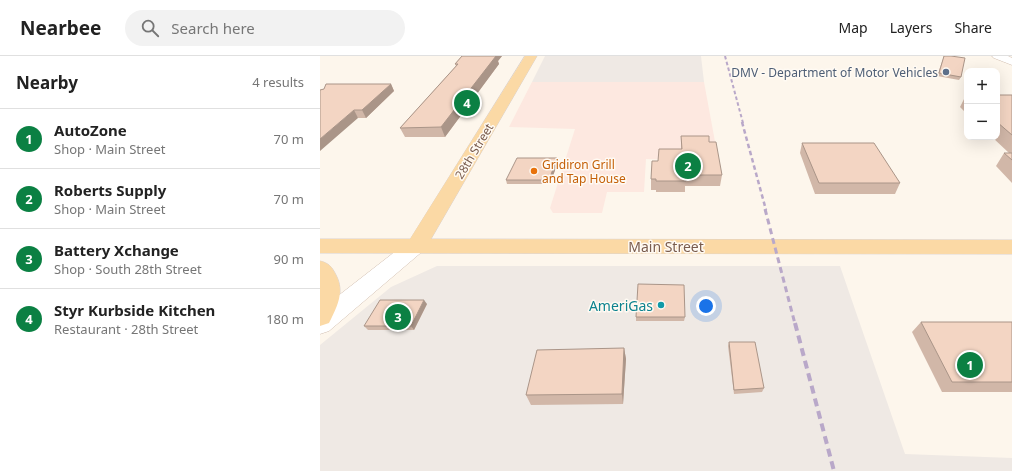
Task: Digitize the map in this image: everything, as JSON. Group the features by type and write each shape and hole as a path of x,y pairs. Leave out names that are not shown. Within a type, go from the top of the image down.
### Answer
{"main road":[{"name":"28th Street","path":"417,245 531,56"},
{"name":"Main Street","path":"320,246 1012,247"},
{"path":"320,269 326,275 330,289 327,304 320,316"}],"street":[{"path":"998,56 1012,62"},
{"path":"320,324 417,245"}],"shaded area":[{"path":"545,56 701,56 704,82 532,82"},
{"path":"532,82 704,82 716,147 682,160 646,159 644,192 607,192 602,213 553,213 550,208 575,129 509,127"},
{"path":"437,266 840,266 905,454 1012,458 1012,471 320,471 320,345 391,287"}],"building":[{"path":"462,56 496,56 441,127 400,128 458,64 455,64"},
{"path":"944,56 965,58 961,77 939,73"},
{"path":"326,84 391,84 362,110 354,110 320,139 320,90 324,89"},
{"path":"1000,95 1012,95 1012,135 1000,125"},
{"path":"681,136 709,136 709,142 716,142 722,175 685,175 686,181 656,181 656,179 651,179 652,161 658,161 659,149 682,149"},
{"path":"802,143 874,143 900,183 819,183"},
{"path":"1004,153 1012,153 1012,160"},
{"name":"Gridiron Grill and Tap House","path":"517,158 557,158 549,180 506,180"},
{"name":"AmeriGas","path":"638,284 684,285 685,317 636,317"},
{"path":"380,300 424,300 411,326 364,326"},
{"path":"921,322 1012,322 1012,382 952,382"},
{"path":"729,342 755,342 764,388 734,390"},
{"path":"624,348 622,394 526,395 537,350"}],"railway":[{"path":"725,56 743,123"},
{"path":"742,122 766,210"},
{"path":"765,209 795,324"},
{"path":"795,323 834,471"}],"place":[{"name":"DMV - Department of Motor Vehicles","path":"946,72"},
{"name":"Styr Kurbside Kitchen","path":"467,103"},
{"name":"Roberts Supply","path":"688,166"},
{"name":"Gridiron Grill and Tap House","path":"534,171"},
{"name":"AmeriGas","path":"661,305"},
{"name":"Battery Xchange","path":"398,317"},
{"name":"AutoZone","path":"970,365"}]}
